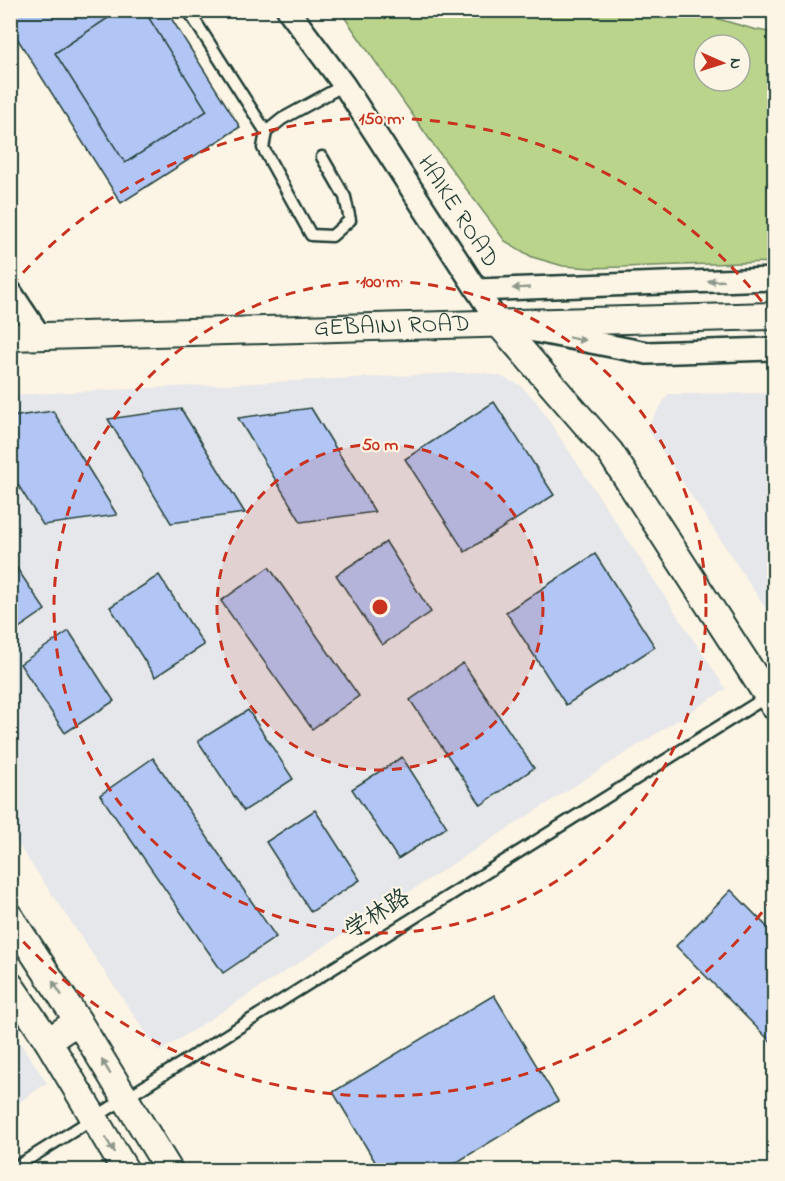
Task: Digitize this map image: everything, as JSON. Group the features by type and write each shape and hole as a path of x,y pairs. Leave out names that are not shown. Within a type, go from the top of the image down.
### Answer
{"street":[{"name":"HAIKE ROAD","path":"288,10 344,85 499,324"},
{"path":"477,290 774,279"},
{"path":"10,291 39,336"},
{"name":"GEBAINI ROAD","path":"10,337 774,316"},
{"path":"499,324 646,353 774,349"},
{"path":"499,324 610,452 771,701"},
{"path":"10,916 78,1021 169,1170"},
{"path":"10,985 48,1041 125,1170"},
{"path":"48,1041 78,1021"}],"lane":[{"path":"188,10 266,132 264,148 311,235 332,236 350,220 345,197 322,158"},
{"path":"266,132 282,119 344,85"},
{"name":"学林路","path":"11,1170 771,701"}],"shaded area":[{"path":"478,372 500,376 520,385 536,401 726,689 159,1052 11,834 10,395"},
{"path":"774,393 774,621 647,428 668,394"},
{"path":"11,1029 47,1083 10,1108"}],"green space":[{"path":"340,11 691,11 774,33 774,262 592,268 563,266 532,257 505,241 435,147"}],"building":[{"path":"10,10 166,10 240,127 121,203 10,27"},
{"path":"120,10 144,10 207,111 125,163 55,53"},
{"path":"494,402 554,495 465,552 405,459"},
{"path":"311,408 375,512 301,522 238,418"},
{"path":"181,409 245,513 171,523 108,419"},
{"path":"53,411 117,515 43,525 10,472 10,417"},
{"path":"386,542 431,612 382,645 336,575"},
{"path":"595,554 655,647 566,705 506,612"},
{"path":"10,558 45,610 10,634"},
{"path":"269,567 359,696 312,729 221,601"},
{"path":"159,575 204,645 155,677 110,607"},
{"path":"69,631 114,701 65,733 20,664"},
{"path":"463,663 534,768 481,805 410,700"},
{"path":"248,710 293,779 244,811 198,741"},
{"path":"402,757 447,827 398,859 352,789"},
{"path":"153,758 276,937 223,973 100,795"},
{"path":"315,810 360,880 311,912 266,842"},
{"path":"731,890 774,934 774,1045 676,946"},
{"path":"494,995 558,1101 444,1170 380,1170 333,1092"}]}
